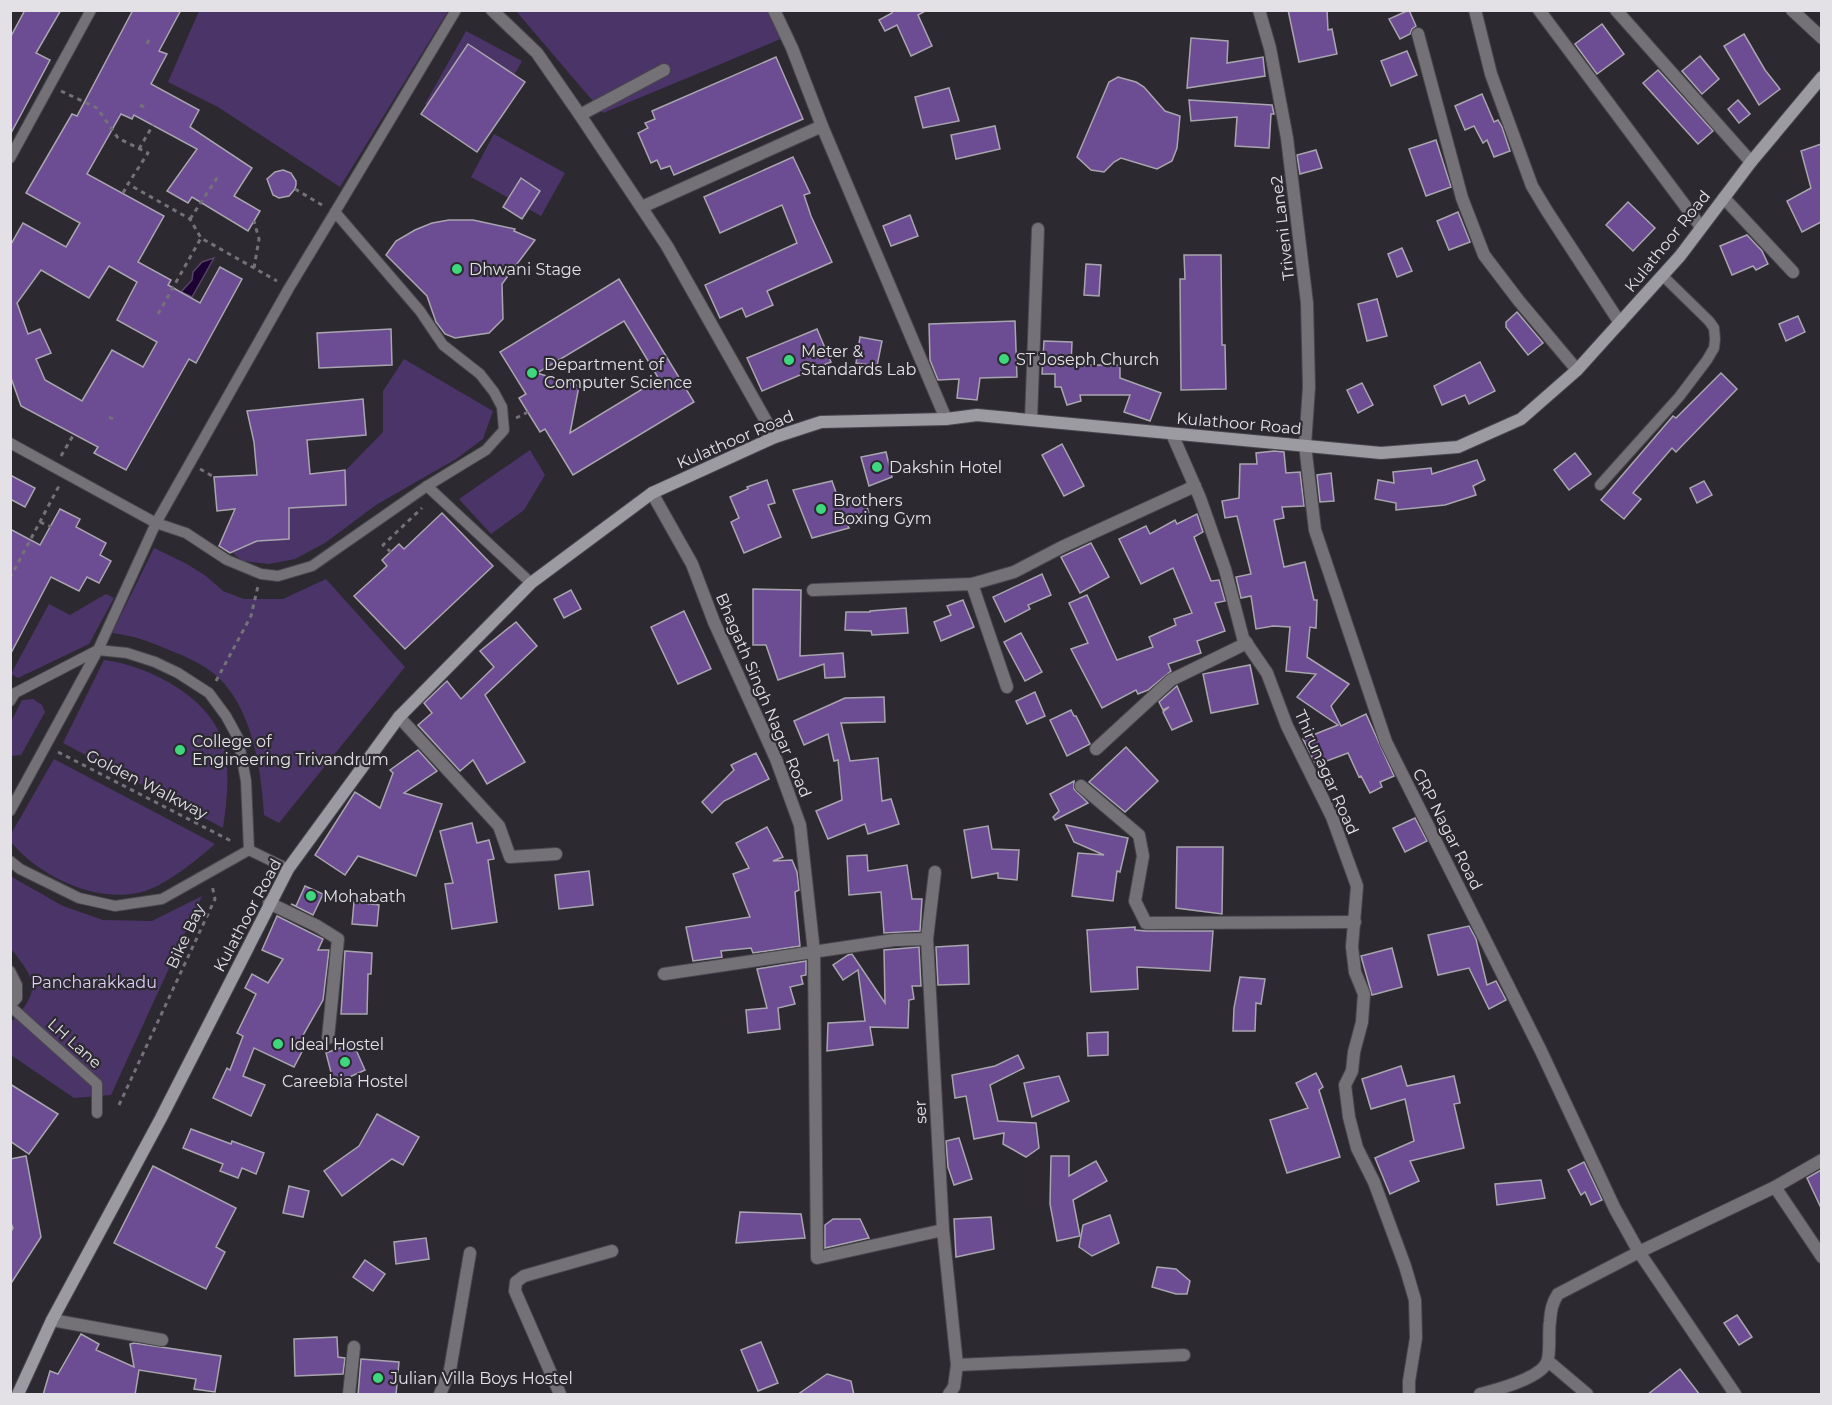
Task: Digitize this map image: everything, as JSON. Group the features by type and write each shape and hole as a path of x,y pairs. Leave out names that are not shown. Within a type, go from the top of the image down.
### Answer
{"main road":[{"name":"Kulathoor Road","path":"18,1395 52,1320 161,1118 288,869 399,717 531,583 652,493 775,437 821,422 946,419 976,415 1381,453 1458,447 1521,419 1577,370 1663,276 1821,77"}],"street":[{"path":"492,10 537,53 642,207 667,246 775,437"},
{"path":"774,10 792,48 822,126 946,419"},
{"name":"Triveni Lane2","path":"1258,10 1270,48 1287,138 1308,303 1309,387 1305,445"},
{"path":"1475,10 1491,74 1532,186 1620,322"},
{"path":"1539,10 1701,227"},
{"path":"1616,10 1752,162"},
{"path":"1792,10 1821,38"},
{"path":"1418,34 1462,198 1485,255 1519,301 1577,370"},
{"path":"580,115 664,69"},
{"path":"642,207 822,126"},
{"path":"1724,198 1793,272"},
{"path":"1031,420 1038,228"},
{"name":"Thirunagar Road","path":"1172,434 1195,486 1225,569 1243,638 1267,673 1287,726 1332,817 1357,886 1352,947 1354,972 1364,994 1362,1022 1354,1052 1352,1071 1345,1085 1346,1096 1357,1148 1374,1182 1415,1300 1416,1338 1409,1395"},
{"name":"CRP Nagar Road","path":"1305,445 1315,530 1386,742 1541,1051 1615,1209 1639,1252 1735,1395"},
{"path":"813,590 972,584 1014,572 1062,547 1195,486"},
{"name":"Bhagath Singh Nagar Road","path":"652,493 692,564 714,622 776,759 800,825 814,952 817,1258 943,1230"},
{"path":"972,584 1007,687"},
{"path":"1096,749 1172,680 1246,643"},
{"path":"399,717 499,826 510,857 556,854"},
{"path":"1081,786 1139,835 1143,856 1135,901 1146,923 1355,922"},
{"name":"ser","path":"935,872 927,939 943,1230 957,1365 954,1387 949,1395"},
{"path":"269,903 338,939 328,1038"},
{"path":"664,974 894,940 927,939"},
{"path":"1480,1395 1525,1379 1540,1370 1548,1361 1548,1333 1552,1306 1558,1294 1639,1252 1775,1187 1821,1160"},
{"path":"1775,1187 1821,1257"},
{"path":"560,1395 515,1291 516,1282 524,1276 612,1251"},
{"path":"440,1395 450,1370 470,1253"},
{"path":"52,1320 162,1340"},
{"path":"349,1395 354,1347"},
{"path":"957,1365 1184,1355"},
{"path":"1548,1361 1587,1395"}],"lane":[{"path":"10,158 91,10"},
{"path":"10,811 99,650 156,523 289,288 456,10"},
{"path":"10,443 156,523 186,533 227,560 261,574 278,576 312,566 427,486 486,450 504,430 502,408 494,392 480,374 443,345 420,311 335,213"},
{"path":"1600,485 1679,397 1714,348 1714,328 1663,276"},
{"path":"427,486 531,583"},
{"path":"10,701 15,693 99,650 127,653 155,662 178,673 209,693 226,716 238,738 246,781 249,850"},
{"path":"249,850 288,869"},
{"path":"10,861 20,869 68,894 116,906 162,899 249,850"},
{"name":"LH Lane","path":"10,971 17,985 18,998 10,1006 97,1084 97,1113"}],"path":[{"path":"147,44 150,37"},
{"path":"49,85 97,108 118,138 148,153 123,193"},
{"path":"140,105 147,108"},
{"path":"139,149 153,125"},
{"path":"190,219 219,175"},
{"path":"129,184 190,219 201,238 289,288"},
{"path":"295,189 335,213"},
{"path":"254,220 259,239 254,268"},
{"path":"158,314 201,238"},
{"path":"109,417 113,419"},
{"path":"54,467 74,434"},
{"path":"10,578 65,474"},
{"path":"391,552 383,545 436,495"},
{"path":"40,522 51,527"},
{"path":"209,693 251,616 261,574"},
{"name":"Golden Walkway","path":"59,752 224,838"},
{"name":"Bike Bay","path":"119,1105 215,899 209,873"}],"green space":[{"path":"199,10 448,11 340,187 218,107 168,82"},
{"path":"516,11 769,11 783,38 603,113"},
{"path":"466,31 522,61 480,135 425,104"},
{"path":"494,134 565,173 541,216 471,177"},
{"path":"404,359 493,411 483,439 456,459 376,505 325,543 295,559 269,564 243,561 231,552 257,541 289,539 289,508 346,505 346,470 383,432 383,391"},
{"path":"530,450 545,475 524,510 491,534 459,499"},
{"path":"154,548 187,564 206,576 223,591 244,599 283,599 326,579 405,667 279,823 264,815 257,760 247,723 240,706 218,677 201,665 175,652 141,639 112,633"},
{"path":"106,594 114,598 89,644 18,678 11,674 49,604 70,615"},
{"path":"104,660 138,668 174,685 204,710 215,724 222,740 227,762 227,795 223,828 63,743"},
{"path":"33,699 42,705 45,712 21,755 11,756 11,722 22,700"},
{"path":"54,759 215,844 168,880 138,893 103,894 68,884 36,866 11,842 11,834"},
{"name":"Pancharakkadu","path":"10,876 63,906 103,920 152,921 202,896 111,1095 74,1098 11,1055 11,1022 27,1002 32,986 26,969 11,949"}],"shaded area":[{"path":"214,258 192,297 181,292 192,280 193,272 202,262"}],"building":[{"path":"25,10 61,10 36,53 50,60 10,135 10,38"},
{"path":"133,10 181,10 159,51 167,54 151,84 199,110 190,127 252,168 234,196 260,211 248,231 192,197 188,203 167,191 197,149 134,115 132,119 121,114 87,174 164,216 138,262 171,280 168,285 200,303 220,267 242,279 196,363 189,359 126,470 94,453 98,447 21,406 10,375 10,246 23,223 66,247 80,223 26,193 72,114 77,116","holes":["109,266 137,282 117,320 157,342 143,367 112,350 82,401 45,380 36,359 51,353 40,329 28,334 17,303 41,270 89,298"]},
{"path":"891,10 927,10 918,15 932,46 911,56 897,25 885,31 879,20 892,13"},
{"path":"1288,10 1327,10 1328,30 1332,29 1337,54 1299,62"},
{"path":"1409,10 1416,26 1410,34 1400,39 1389,19"},
{"path":"1602,24 1624,54 1597,74 1575,44"},
{"path":"1744,34 1765,70 1780,89 1759,105 1724,46"},
{"path":"1191,38 1228,41 1227,63 1263,57 1265,76 1187,88"},
{"path":"468,44 525,82 477,152 421,114"},
{"path":"1407,51 1417,75 1391,86 1381,61"},
{"path":"1700,56 1719,79 1702,94 1682,71"},
{"path":"776,57 803,119 674,175 670,166 661,169 657,160 651,163 638,133 648,128 645,123 655,119 652,111"},
{"path":"1658,70 1713,131 1698,144 1643,83"},
{"path":"1118,77 1144,87 1165,111 1180,116 1177,148 1172,161 1157,169 1121,158 1104,172 1091,170 1077,157 1109,82"},
{"path":"949,88 959,121 923,128 915,97"},
{"path":"1482,94 1494,122 1498,120 1502,127 1510,151 1494,157 1487,140 1483,143 1474,126 1465,130 1455,106"},
{"path":"1189,100 1272,105 1274,114 1271,114 1269,148 1235,146 1237,117 1191,121"},
{"path":"1738,100 1750,114 1739,123 1728,109"},
{"path":"995,126 1000,149 956,159 951,135"},
{"path":"1436,140 1451,187 1426,196 1409,149"},
{"path":"1821,144 1821,222 1802,232 1787,201 1811,188 1801,151"},
{"path":"1316,150 1322,168 1300,174 1297,155"},
{"path":"793,157 810,193 804,195 811,216 832,262 767,291 773,305 746,317 742,308 720,318 705,285 797,243 782,205 720,233 704,197"},
{"path":"283,170 291,173 296,185 289,196 279,198 273,195 267,179 275,172"},
{"path":"521,178 540,191 522,219 503,207"},
{"path":"1628,202 1655,228 1633,251 1606,225"},
{"path":"1458,212 1470,242 1449,250 1437,221"},
{"path":"910,215 918,236 891,246 883,226"},
{"name":"Dhwani Stage","path":"473,220 515,229 514,231 535,240 502,284 503,319 489,333 455,338 445,334 436,322 427,296 386,255 396,241 415,230 432,223"},
{"path":"1747,235 1762,251 1768,264 1756,270 1753,266 1732,275 1720,246"},
{"path":"1402,248 1412,271 1397,277 1388,254"},
{"path":"1184,255 1221,255 1222,345 1225,345 1226,389 1181,390 1180,279 1185,279"},
{"path":"1086,264 1101,265 1099,296 1084,295"},
{"name":"Department of Computer Science","path":"619,279 694,402 573,475 545,429 540,432 519,398 526,394 500,352","holes":["624,321 659,379 570,433 579,386 537,373"]},
{"path":"1377,299 1387,336 1367,341 1358,304"},
{"path":"1517,312 1543,343 1528,355 1506,327 1506,322"},
{"path":"1798,316 1805,332 1786,341 1779,324"},
{"path":"1015,321 1017,377 980,378 977,400 957,398 959,379 938,380 930,360 929,324"},
{"path":"391,329 392,365 319,368 317,333"},
{"name":"Meter & Standards Lab","path":"817,329 831,362 762,391 747,358"},
{"path":"860,337 882,341 877,366 856,363"},
{"path":"1044,341 1072,342 1071,365 1120,365 1120,378 1161,393 1150,421 1124,412 1130,395 1080,395 1081,401 1067,405 1061,387 1055,387 1055,374 1042,374"},
{"path":"1480,362 1495,391 1469,404 1465,395 1442,405 1434,386"},
{"path":"1721,373 1737,389 1676,452 1672,448 1633,493 1641,499 1624,519 1601,500 1673,416 1676,418"},
{"path":"1362,383 1373,405 1358,413 1347,390"},
{"path":"363,399 366,435 307,440 310,474 345,470 346,505 289,508 289,539 257,541 230,553 219,546 235,509 217,511 214,477 257,475 254,442 247,411"},
{"path":"1062,444 1084,486 1064,496 1042,455"},
{"name":"Dakshin Hotel","path":"886,452 892,477 869,486 861,457"},
{"path":"1284,452 1286,473 1300,472 1304,506 1282,507 1284,518 1274,520 1284,567 1305,562 1314,600 1317,600 1316,628 1310,627 1307,657 1349,684 1331,706 1341,726 1366,714 1394,776 1380,782 1382,787 1370,793 1361,776 1359,777 1348,753 1316,765 1303,739 1338,725 1297,697 1316,674 1286,671 1290,627 1273,626 1256,629 1251,596 1241,598 1236,577 1251,574 1237,516 1225,518 1222,501 1239,498 1240,464 1257,464 1256,453"},
{"path":"1575,453 1591,474 1569,490 1554,470"},
{"path":"1477,460 1485,480 1473,486 1476,495 1445,505 1396,510 1396,503 1375,499 1378,480 1394,483 1393,472 1431,468 1432,474"},
{"path":"1331,473 1334,501 1320,502 1317,475"},
{"path":"10,475 35,488 25,507 10,499"},
{"path":"767,480 775,503 768,505 781,537 744,553 731,522 739,518 730,497 748,489 747,487"},
{"name":"Brothers Boxing Gym","path":"832,481 840,504 863,495 870,516 848,526 849,528 812,538 793,490"},
{"path":"1704,481 1712,495 1697,503 1690,488"},
{"path":"60,509 80,519 76,527 106,543 100,555 111,561 99,583 87,577 79,591 51,577 10,655 10,529 40,545"},
{"path":"442,513 493,566 405,649 354,596 387,566 382,560 399,544 404,549"},
{"path":"1197,514 1203,532 1194,537 1211,581 1219,580 1225,601 1215,603 1225,631 1197,641 1201,653 1168,664 1171,671 1148,690 1138,694 1136,690 1102,708 1071,649 1088,643 1069,603 1087,595 1117,660 1153,647 1149,637 1176,625 1174,619 1192,613 1173,568 1141,584 1119,539 1146,526 1150,534 1175,520 1177,524"},
{"path":"1091,543 1109,577 1080,593 1061,557"},
{"path":"1042,574 1051,595 1028,605 1030,609 1005,622 993,597"},
{"path":"753,589 801,590 800,656 843,653 845,677 825,678 824,664 778,680 766,645 753,645"},
{"path":"571,590 581,609 564,618 554,599"},
{"path":"963,600 974,627 941,641 934,622 951,615 947,606"},
{"path":"906,608 908,633 872,635 871,631 845,630 846,612"},
{"path":"684,611 711,669 678,684 651,627"},
{"path":"516,622 537,646 485,695 525,762 487,784 473,760 460,771 418,725 432,713 424,703 447,681 461,699 494,667 480,651"},
{"path":"1021,633 1042,672 1025,681 1004,642"},
{"path":"1250,665 1258,704 1211,713 1203,674"},
{"path":"1177,686 1192,721 1172,730 1163,712 1169,707 1163,710 1159,702"},
{"path":"1035,692 1045,716 1027,724 1016,701"},
{"path":"884,697 885,722 841,723 850,761 878,758 882,801 891,799 899,824 868,834 865,824 828,839 816,811 842,800 838,760 834,761 828,734 804,745 794,721 845,698"},
{"path":"1071,710 1090,744 1067,756 1050,720"},
{"path":"1126,747 1158,781 1125,812 1089,782"},
{"path":"418,750 437,771 404,793 442,804 416,876 358,856 345,875 315,855 355,792 380,808 393,773 390,770"},
{"path":"756,753 769,779 724,801 712,813 702,802 734,770 731,765"},
{"path":"1074,781 1074,789 1088,803 1055,820 1053,817 1059,811 1050,794"},
{"path":"1415,818 1427,841 1405,852 1393,828"},
{"path":"472,823 477,843 489,840 494,859 488,860 497,922 452,929 445,884 453,883 440,831"},
{"path":"1066,825 1128,838 1120,872 1117,871 1113,901 1072,896 1078,853 1104,855 1074,842"},
{"path":"988,826 992,849 1019,850 1017,880 998,878 998,873 972,878 964,830"},
{"path":"767,827 783,857 773,861 792,860 797,872 799,890 795,892 800,946 753,953 751,948 721,951 722,957 693,961 686,927 750,917 733,874 749,868 736,843"},
{"path":"1177,847 1223,847 1222,914 1176,908"},
{"path":"867,855 868,871 907,865 912,899 922,899 920,931 884,933 881,892 849,895 847,856"},
{"path":"589,871 593,905 559,909 555,875"},
{"path":"305,886 323,894 313,915 291,904 296,906"},
{"path":"354,902 379,905 377,926 352,924"},
{"path":"277,916 323,939 318,950 329,950 323,1000 301,1039 307,1042 294,1067 254,1048 243,1076 265,1085 251,1116 213,1098 227,1068 230,1070 243,1036 237,1033 256,994 245,988 252,974 268,983 283,959 262,950"},
{"path":"1469,926 1476,939 1487,985 1496,981 1506,1000 1489,1009 1469,968 1438,975 1428,935"},
{"path":"1135,927 1135,930 1146,931 1213,931 1210,971 1137,967 1138,989 1091,992 1087,930"},
{"path":"968,945 969,984 938,985 936,947"},
{"path":"919,947 921,986 912,986 914,999 909,1000 908,1028 870,1027 873,1045 827,1051 828,1023 865,1021 858,970 843,980 833,965 852,954 885,1003 884,950"},
{"path":"1392,948 1402,987 1372,995 1361,956"},
{"path":"345,951 372,953 371,974 368,974 367,1014 341,1014"},
{"path":"806,961 806,975 801,976 803,984 790,987 795,1004 778,1008 780,1029 748,1033 746,1010 767,1008 757,969"},
{"path":"1240,977 1265,979 1261,1004 1256,1003 1255,1031 1233,1031 1234,1008"},
{"path":"1108,1032 1108,1055 1088,1056 1087,1033"},
{"name":"Careebia Hostel","path":"353,1043 365,1070 334,1084 326,1053"},
{"path":"1018,1055 1024,1068 990,1085 998,1121 1036,1123 1039,1148 1026,1157 1003,1144 1004,1133 974,1139 966,1096 955,1098 952,1075 995,1066"},
{"path":"1401,1066 1407,1086 1454,1076 1460,1103 1454,1104 1464,1148 1410,1161 1419,1181 1390,1194 1375,1158 1414,1141 1405,1099 1371,1109 1362,1079"},
{"path":"1316,1073 1323,1087 1319,1090 1340,1157 1287,1173 1270,1120 1308,1108 1296,1083"},
{"path":"1059,1076 1069,1101 1032,1117 1024,1083"},
{"path":"10,1084 58,1114 29,1154 10,1141"},
{"path":"377,1114 419,1137 403,1165 392,1159 342,1196 324,1171 359,1146"},
{"path":"191,1129 264,1153 256,1174 242,1168 238,1178 220,1171 223,1164 183,1148"},
{"path":"959,1138 972,1179 954,1185 948,1167 946,1141"},
{"path":"26,1156 41,1237 10,1285 10,1233 13,1228 10,1221 10,1159"},
{"path":"1051,1156 1069,1156 1069,1176 1096,1161 1107,1181 1073,1200 1080,1236 1057,1241 1050,1204"},
{"path":"1584,1162 1602,1200 1591,1205 1585,1192 1581,1195 1568,1170"},
{"path":"153,1166 236,1208 216,1247 225,1252 206,1289 114,1243"},
{"path":"1821,1170 1821,1208 1807,1178"},
{"path":"1541,1180 1545,1198 1497,1205 1495,1184"},
{"path":"289,1186 309,1191 303,1217 283,1213"},
{"path":"740,1212 801,1214 805,1238 736,1243"},
{"path":"1110,1215 1119,1243 1092,1256 1079,1247 1083,1225"},
{"path":"991,1217 994,1249 956,1257 954,1219"},
{"path":"833,1219 860,1219 869,1238 825,1248 825,1225"},
{"path":"426,1238 429,1259 396,1264 394,1242"},
{"path":"365,1260 385,1274 373,1291 353,1277"},
{"path":"1157,1267 1176,1269 1190,1281 1187,1294 1176,1294 1152,1287"},
{"path":"1737,1315 1752,1337 1739,1345 1724,1323"},
{"path":"81,1334 99,1344 96,1350 134,1367 130,1344 134,1343 221,1356 215,1392 194,1389 196,1379 139,1370 135,1395 43,1395 50,1371 58,1374"},
{"path":"337,1337 338,1357 345,1358 343,1374 295,1376 294,1339"},
{"path":"761,1342 778,1383 758,1391 741,1350"},
{"name":"Julian Villa Boys Hostel","path":"361,1359 399,1362 396,1395 358,1395"},
{"path":"1680,1369 1700,1395 1647,1395"},
{"path":"827,1374 851,1381 854,1395 797,1395"}],"place":[{"name":"Dhwani Stage","path":"457,269"},
{"name":"ST Joseph Church","path":"1004,359"},
{"name":"Meter & Standards Lab","path":"789,360"},
{"name":"Department of Computer Science","path":"532,373"},
{"name":"Dakshin Hotel","path":"877,467"},
{"name":"Brothers Boxing Gym","path":"821,509"},
{"name":"College of Engineering Trivandrum","path":"180,750"},
{"name":"Mohabath","path":"311,896"},
{"name":"Ideal Hostel","path":"278,1044"},
{"name":"Careebia Hostel","path":"345,1062"},
{"name":"Julian Villa Boys Hostel","path":"378,1378"}]}
